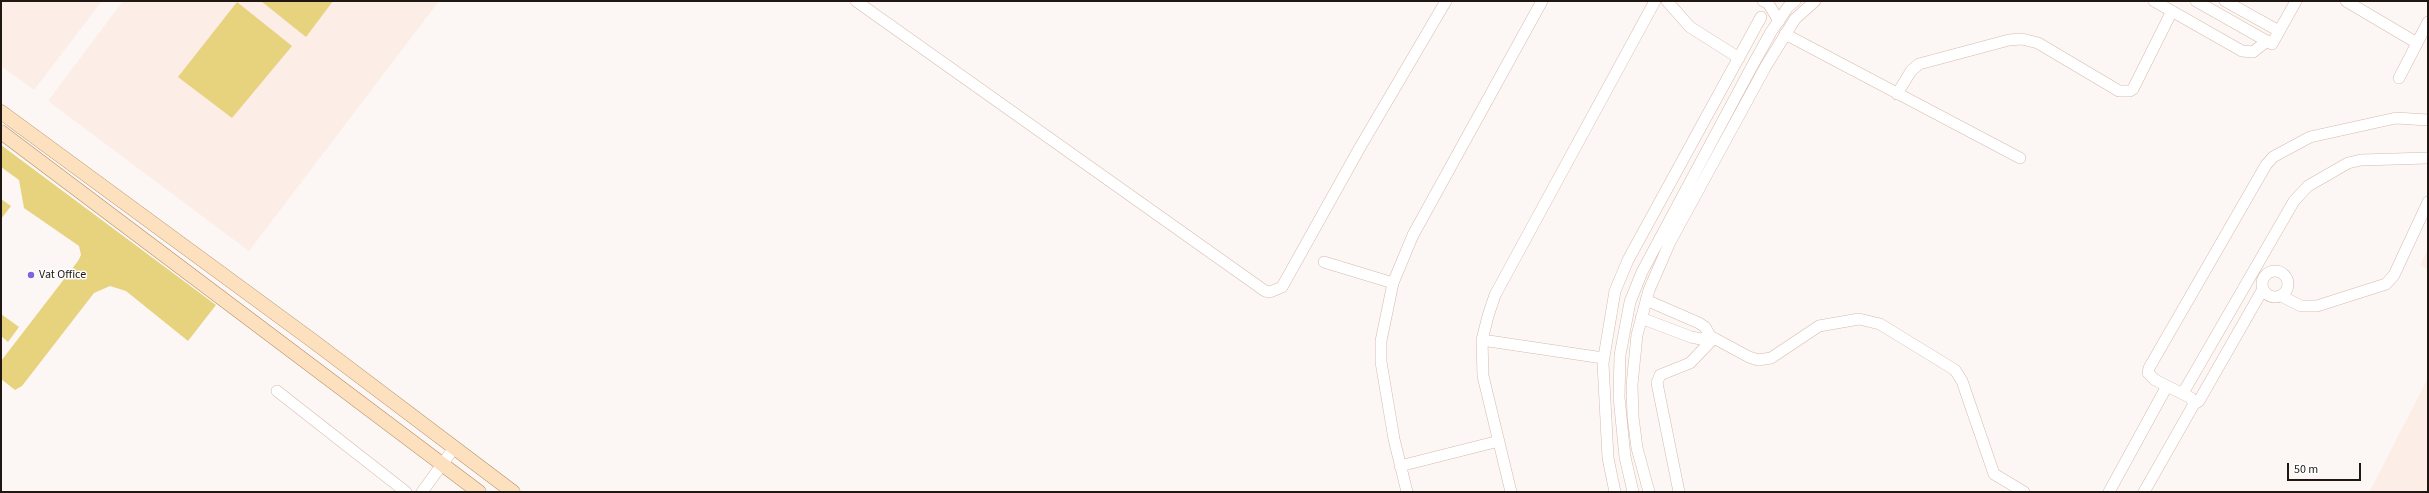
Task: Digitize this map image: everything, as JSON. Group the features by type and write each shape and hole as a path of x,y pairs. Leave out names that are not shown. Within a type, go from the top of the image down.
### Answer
{"main road":[{"path":"1,112 313,341 513,492"},
{"path":"1,132 479,492"}],"street":[{"path":"856,1 1265,291 1274,292 1282,287 1359,149 1446,1"},
{"path":"1407,492 1384,389 1381,362 1381,342 1393,283 1413,235 1542,1"},
{"path":"1511,492 1483,376 1482,340 1496,295 1655,1"},
{"path":"1667,1 1690,27 1739,58 1764,71"},
{"path":"1633,492 1628,472 1621,425 1620,360 1630,302 1642,272 1753,65 1779,21 1795,1"},
{"path":"1649,492 1637,448 1633,417 1633,362 1643,308 1670,242 1764,71 1795,19 1815,1"},
{"path":"2154,1 2242,51 2253,52 2270,43 2279,31 2296,1"},
{"path":"2196,1 2270,43"},
{"path":"2225,1 2279,31"},
{"path":"2346,1 2417,43"},
{"path":"1766,2 1779,21"},
{"path":"1897,94 1911,71 1919,64 2009,40 2022,40 2038,43 2120,91 2130,91 2133,89 2172,11"},
{"path":"1615,492 1608,458 1604,358 1615,291 1628,260 1761,17"},
{"path":"2399,78 2428,22"},
{"path":"1785,34 2020,158"},
{"path":"2194,404 2191,398 2150,376 2149,368 2266,165 2273,156 2310,137 2396,118 2428,120"},
{"path":"2183,393 2294,201 2308,186 2348,163 2361,160 2428,158"},
{"path":"2263,289 2273,297 2281,296 2301,306 2317,306 2386,284 2394,274 2428,202"},
{"path":"1324,262 1393,283"},
{"path":"2144,492 2194,404 2199,401 2263,289 2263,281 2268,274 2280,273 2286,278 2288,286 2281,296"},
{"path":"1630,302 1643,308 1691,337 1712,337"},
{"path":"1643,308 1699,323 1705,327 1712,337 1749,358 1766,360 1819,326 1859,318 1880,324 1955,370 1962,381 1994,474 2024,492"},
{"path":"1679,492 1657,383 1660,375 1690,363 1712,337"},
{"path":"1482,340 1633,362"},
{"path":"2109,492 2167,386"},
{"path":"277,391 406,492"},
{"path":"1400,466 1499,441"},
{"path":"422,492 454,448"}],"shaded area":[{"path":"1,1 102,1 34,90 1,66"},
{"path":"123,1 439,1 249,251 48,101"},
{"path":"261,1 333,1 306,37"},
{"path":"237,2 292,46 232,118 178,77"},
{"path":"1,145 216,305 188,341 126,291 110,286 94,293 22,386 15,390 1,379 1,361 78,261 81,255 79,246 24,208 19,180 1,167"},
{"path":"1,199 11,206 1,219"},
{"path":"2428,249 2428,269 2420,265"},
{"path":"1,314 19,327 8,342 1,336"},
{"path":"2428,378 2428,492 2370,491"}],"place":[{"name":"Vat Office","path":"31,275"}]}
